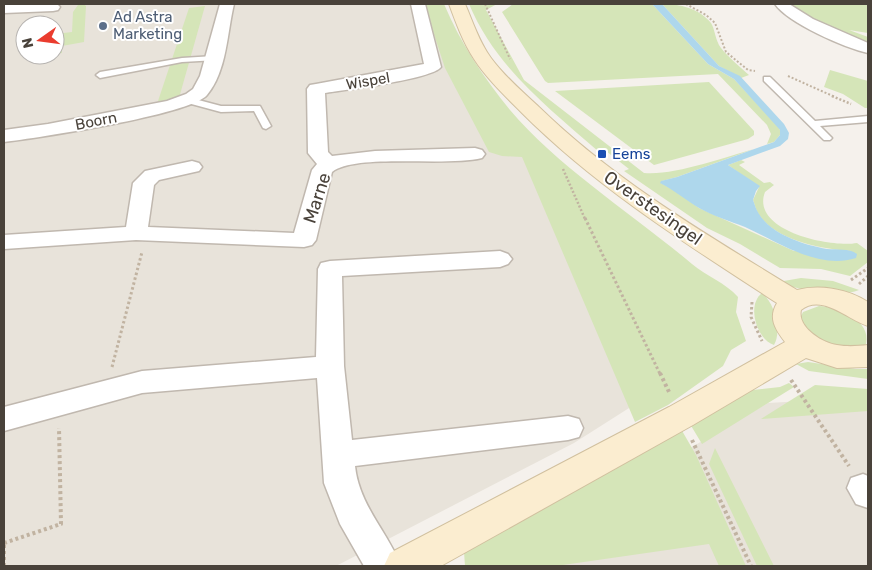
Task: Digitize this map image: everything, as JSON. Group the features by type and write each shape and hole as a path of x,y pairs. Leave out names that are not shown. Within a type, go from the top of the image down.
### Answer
{"street":[{"name":"Boorn","path":"4,136 68,126 170,106 199,93 206,84 227,4"},
{"name":"Wispel","path":"328,164 318,153 316,89 418,72 433,67 418,4"},
{"name":"Overstesingel","path":"457,4 470,37 486,64 560,139 598,170 678,226 794,301"},
{"path":"782,4 784,8 797,16 868,48"},
{"path":"4,9 53,7"},
{"name":"Marne","path":"4,242 141,233 304,240 322,170 328,164 341,160 363,158 475,154"},
{"path":"141,233 144,183 152,175 192,167"},
{"path":"304,240 323,253 330,268 330,366 340,483 352,513 383,566"},
{"path":"330,268 500,259"},
{"path":"863,302 845,302 818,296 806,297 794,301 786,312 786,319 796,336 805,344 831,355 858,358 868,356"},
{"path":"404,566 680,416 805,344"},
{"path":"4,419 142,382 330,366"},
{"path":"338,455 568,428"}],"lane":[{"path":"100,74 182,60 214,58"},
{"path":"767,79 827,138"},
{"path":"187,100 226,110 257,108 266,126"},
{"path":"813,124 868,119"}],"path":[{"path":"562,167 750,566"},
{"path":"106,392 141,233"},
{"path":"848,282 868,268"},
{"path":"863,302 868,276"},
{"path":"789,377 866,491"},
{"path":"4,566 4,544 61,524 58,405"}],"shaded area":[{"path":"4,4 429,4 532,147 648,396 574,443 336,566 4,566"},
{"path":"855,398 868,400 868,566 498,566 678,455 768,403"}],"green space":[{"path":"83,4 86,6 84,42 65,45 65,33 72,32 73,12 78,5"},
{"path":"424,4 444,4 473,59 510,110 529,131 573,171 738,297 736,312 746,341 731,350 723,366 668,405 635,422 522,157 502,156 489,152 445,68"},
{"path":"469,4 497,4 486,10 524,80 644,173 684,169 754,149 662,181 661,183 699,208 794,251 852,251 815,246 801,242 777,231 767,224 758,213 753,200 759,187 728,165 741,160 745,162 739,165 764,183 770,182 774,185 765,192 764,206 769,217 781,227 796,234 830,243 857,243 868,251 868,262 850,276 821,269 780,268 740,244 707,228 624,171 629,169 606,151 599,152 543,102 525,85 494,48 480,27"},
{"path":"513,4 652,4 708,64 734,79 777,125 780,135 774,142 767,144 771,134 767,125 718,74 548,83 502,12"},
{"path":"662,4 689,8 706,18 712,25 717,42 721,48 749,75 741,78 719,66"},
{"path":"787,4 868,4 868,33 849,30 868,37 868,46 788,7"},
{"path":"205,6 179,98 157,104 189,8"},
{"path":"830,70 868,81 868,108 843,94 824,87"},
{"path":"709,82 754,131 754,135 748,139 654,165 555,91"},
{"path":"801,278 833,281 859,290 841,293 819,292 796,288 778,282"},
{"path":"762,293 774,310 776,318 777,333 774,345 763,336 756,322 755,305 757,298"},
{"path":"819,306 835,309 852,316 864,328 866,344 858,348 843,349 806,333 800,318 803,312"},
{"path":"808,362 868,369 868,379 809,371 796,364"},
{"path":"789,383 794,387 702,444 690,424 753,390 780,387"},
{"path":"815,385 868,389 868,411 761,419"},
{"path":"681,429 696,455 746,566 719,566 709,544 556,566 465,566 464,552"},
{"path":"715,448 774,566 757,566 709,464"}],"water":[{"path":"652,4 662,4 719,66 740,76 784,124 789,133 788,139 780,146 728,165 760,186 753,200 758,212 765,221 780,233 799,242 827,249 850,251 857,254 856,258 842,261 827,260 799,253 745,227 704,211 660,183 661,181 774,142 780,135 780,130 734,79 708,64"}],"place":[{"name":"Ad Astra Marketing","path":"103,26"},
{"name":"Eems","path":"602,154"}]}
